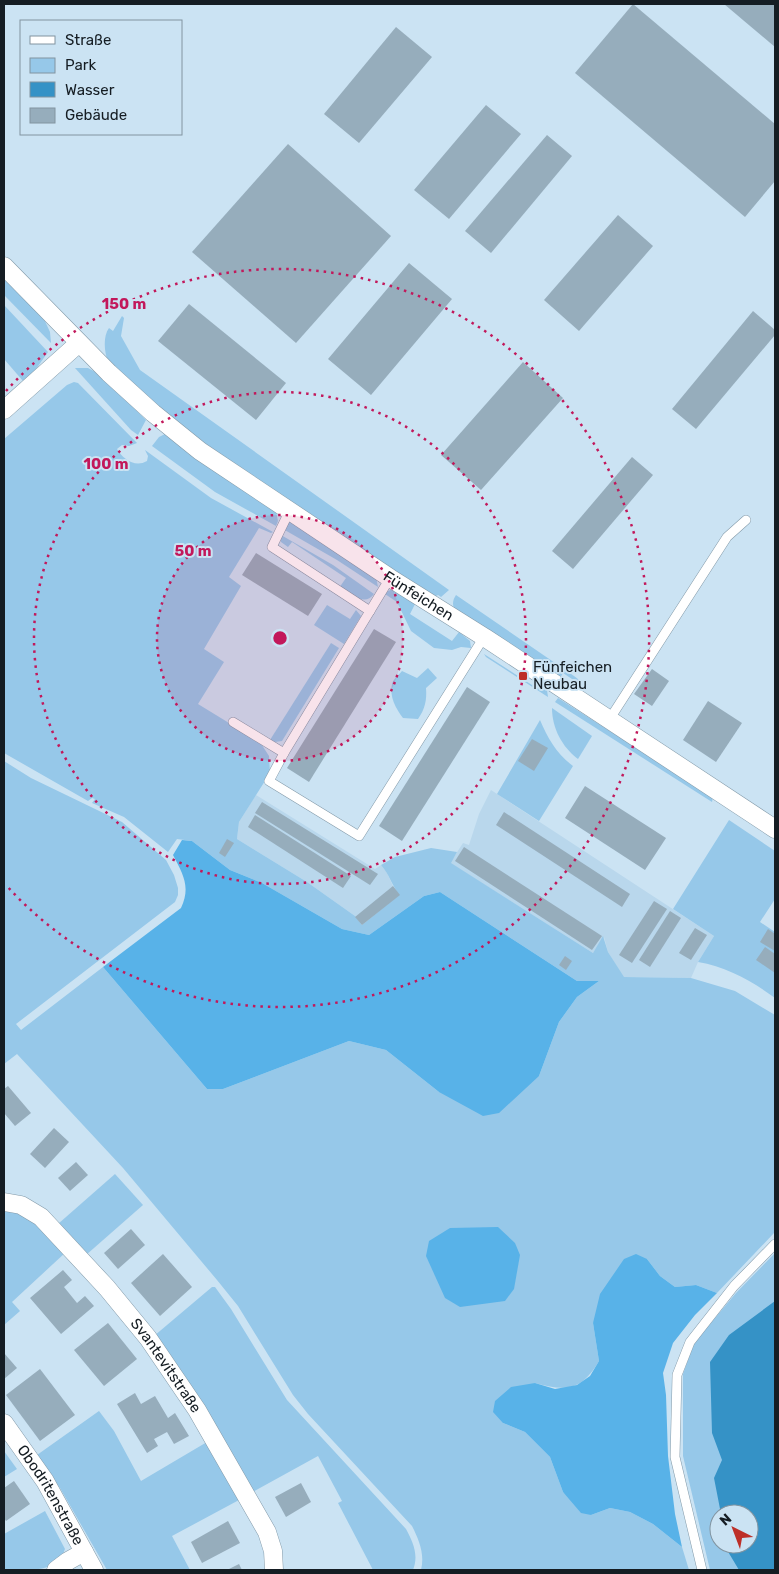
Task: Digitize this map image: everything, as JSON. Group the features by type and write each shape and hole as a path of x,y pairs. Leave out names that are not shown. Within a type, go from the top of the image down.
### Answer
{"street":[{"name":"Fünfeichen","path":"4,266 153,413 193,445 390,578 484,637 775,829"},
{"path":"4,410 80,343"},
{"name":"Svantevitstraße","path":"4,1202 21,1205 41,1217 107,1288 148,1338 198,1410 267,1532 273,1552 274,1570"},
{"name":"Obodritenstraße","path":"4,1424 45,1481 94,1570"},
{"path":"56,1570 84,1552"}],"lane":[{"path":"290,510 272,547 370,612"},
{"path":"609,720 727,537 746,520"},
{"path":"390,578 269,781 359,836 484,637"},
{"path":"233,722 284,753"},
{"path":"702,1570 675,1457 677,1375 690,1342 734,1286 775,1244"}],"shaded area":[{"path":"491,790 714,936 698,962 691,978 623,977 608,952 604,937 593,953 450,863 463,843 469,845 479,814"},
{"path":"256,795 375,869 381,865 400,895 362,925 355,916 307,882 237,839 239,822"},
{"path":"182,840 192,841 230,870 262,883 342,929 369,935 424,896 440,892 577,981 599,981 577,997 559,1022 539,1076 499,1113 483,1116 439,1092 386,1050 349,1041 223,1089 207,1089 103,967 181,908 186,887 183,875 173,855"},
{"path":"498,1227 515,1243 520,1255 514,1289 505,1301 460,1307 445,1298 426,1256 429,1241 450,1228"},
{"path":"636,1254 647,1259 660,1276 675,1287 696,1285 717,1293 695,1315 673,1343 663,1373 666,1395 668,1456 675,1514 682,1547 653,1524 630,1512 610,1508 591,1515 581,1513 563,1492 550,1457 525,1432 503,1423 493,1412 495,1401 511,1387 535,1383 555,1389 577,1385 590,1376 599,1361 593,1323 600,1294 624,1259"}],"green space":[{"path":"4,278 44,319 50,332 51,343 4,295"},
{"path":"4,305 48,352 36,369 23,381 4,359"},
{"path":"122,316 124,318 121,336 140,370 449,590 441,597 438,595 434,597 206,444 157,406 108,361 105,349 107,331 109,328 113,331"},
{"path":"75,368 88,368 99,374 146,420 138,435 131,430"},
{"path":"74,382 78,383 137,443 129,446 122,445 117,449 126,459 134,463 143,463 147,461 148,456 145,450 211,498 273,532 271,533 259,528 229,577 241,586 204,649 224,662 198,704 260,742 269,756 270,773 239,822 237,839 307,882 355,916 362,925 399,895 381,865 395,857 431,848 457,852 451,863 593,953 603,936 608,952 624,977 691,978 735,991 775,1015 774,1233 717,1293 696,1285 675,1287 660,1276 647,1259 593,1323 599,1361 593,1371 580,1383 565,1388 535,1383 503,1423 525,1432 550,1457 563,1492 591,1515 610,1508 630,1512 653,1524 682,1547 689,1570 421,1570 422,1553 412,1526 308,1414 293,1395 238,1306 217,1280 123,1168 17,1054 4,1064 4,761 31,778 122,822 166,860 178,888 175,902 16,1024 21,1030 103,967 207,1089 223,1089 349,1041 386,1050 439,1092 539,1076 559,1022 577,997 599,981 577,981 440,892 424,896 369,935 342,929 262,883 230,870 192,841 177,839 168,852 124,817 92,803 95,799 92,798 88,801 4,753 4,439 67,385"},
{"path":"165,434 195,458 276,511 278,521 276,526 215,492 152,446 159,437"},
{"path":"291,521 376,577 378,587 337,560 283,529"},
{"path":"281,535 333,565 374,594 370,598 362,599 339,588 346,578 292,542 288,547 281,542"},
{"path":"393,589 415,604 410,614 452,641 459,632 470,641 471,648 461,647 452,650 434,648 411,631 397,602 385,594"},
{"path":"456,595 587,686 581,685 563,673 560,678 456,611 453,603"},
{"path":"327,605 350,619 356,610 361,616 344,644 314,625"},
{"path":"331,643 339,648 282,741 275,742 270,740"},
{"path":"484,654 532,685 536,682 547,690 548,697 486,657"},
{"path":"428,668 437,678 426,688 426,700 422,712 418,719 403,718 392,698 391,689 393,682 402,671 417,678"},
{"path":"558,698 713,797 712,802 555,702"},
{"path":"552,708 592,736 578,759 567,749 559,736 552,715"},
{"path":"540,720 554,746 573,766 539,821 497,794"},
{"path":"729,820 775,851 775,899 760,922 775,932 775,998 739,976 719,967 698,962 714,936 673,909"},
{"path":"115,1174 143,1205 86,1255 58,1224"},
{"path":"4,1207 36,1221 66,1252 12,1302 20,1311 4,1325"},
{"path":"775,1253 775,1321 722,1460 733,1504 709,1504 709,1554 746,1554 754,1570 710,1570 683,1456 683,1374 694,1343 736,1293"},
{"path":"212,1287 215,1287 231,1309 287,1400 406,1529 413,1544 415,1554 413,1570 373,1570 338,1503 342,1501 318,1456 251,1493 154,1336"},
{"path":"99,1411 114,1431 141,1481 207,1442 239,1500 172,1536 190,1570 107,1570 60,1488 37,1455"},
{"path":"4,1451 17,1469 4,1477"},
{"path":"45,1511 65,1549 61,1557 48,1567 40,1569 4,1570 4,1534"}],"water":[{"path":"775,1301 775,1570 739,1570 729,1554 759,1554 759,1504 719,1504 714,1478 722,1460 712,1433 710,1362 729,1335"}],"building":[{"path":"633,4 775,124 775,181 745,217 575,73"},
{"path":"724,4 775,4 775,47"},
{"path":"396,27 432,57 359,143 324,114"},
{"path":"486,105 521,134 449,219 414,190"},
{"path":"547,135 572,156 491,253 465,231"},
{"path":"288,144 391,236 296,343 192,252"},
{"path":"618,215 653,246 579,331 544,300"},
{"path":"409,263 452,299 371,395 328,359"},
{"path":"189,304 286,383 256,420 158,341"},
{"path":"753,311 775,330 775,335 696,429 672,409"},
{"path":"523,362 563,398 481,490 441,455"},
{"path":"632,457 653,475 573,569 552,551"},
{"path":"256,553 322,594 308,616 242,575"},
{"path":"374,629 396,642 309,782 287,768"},
{"path":"652,669 669,681 652,706 634,694"},
{"path":"467,687 490,702 402,841 379,826"},
{"path":"708,701 742,723 716,762 683,740"},
{"path":"532,739 548,748 534,771 518,761"},
{"path":"585,786 666,838 645,870 565,818"},
{"path":"262,802 378,874 370,885 255,813"},
{"path":"504,812 630,894 622,907 496,825"},
{"path":"255,815 351,876 343,888 248,827"},
{"path":"227,839 234,843 225,857 219,853"},
{"path":"464,847 602,936 592,950 455,861"},
{"path":"393,886 400,895 362,925 355,917"},
{"path":"654,901 667,909 632,963 619,955"},
{"path":"670,911 681,918 650,967 639,960"},
{"path":"695,928 707,935 691,960 679,953"},
{"path":"768,929 775,934 775,951 760,942"},
{"path":"765,947 775,954 775,973 756,960"},
{"path":"565,956 572,961 566,970 559,965"},
{"path":"8,1086 31,1113 15,1126 4,1113 4,1089"},
{"path":"54,1128 69,1142 45,1168 30,1154"},
{"path":"76,1162 88,1175 70,1191 58,1178"},
{"path":"131,1229 145,1245 118,1269 104,1253"},
{"path":"163,1254 192,1287 160,1316 131,1283"},
{"path":"63,1270 72,1280 64,1287 77,1303 85,1296 94,1306 61,1334 30,1298"},
{"path":"108,1323 137,1359 104,1386 74,1350"},
{"path":"4,1353 17,1368 4,1379"},
{"path":"40,1369 75,1415 40,1441 6,1395"},
{"path":"135,1393 141,1404 155,1396 168,1418 175,1413 189,1436 174,1444 167,1432 154,1439 158,1446 147,1453 117,1404"},
{"path":"14,1481 30,1504 6,1521 4,1518 4,1488"},
{"path":"301,1483 311,1502 286,1517 275,1497"},
{"path":"228,1521 240,1543 202,1563 191,1542"},
{"path":"239,1564 242,1570 227,1570"}],"place":[{"name":"Fünfeichen Neubau","path":"523,676"}]}
